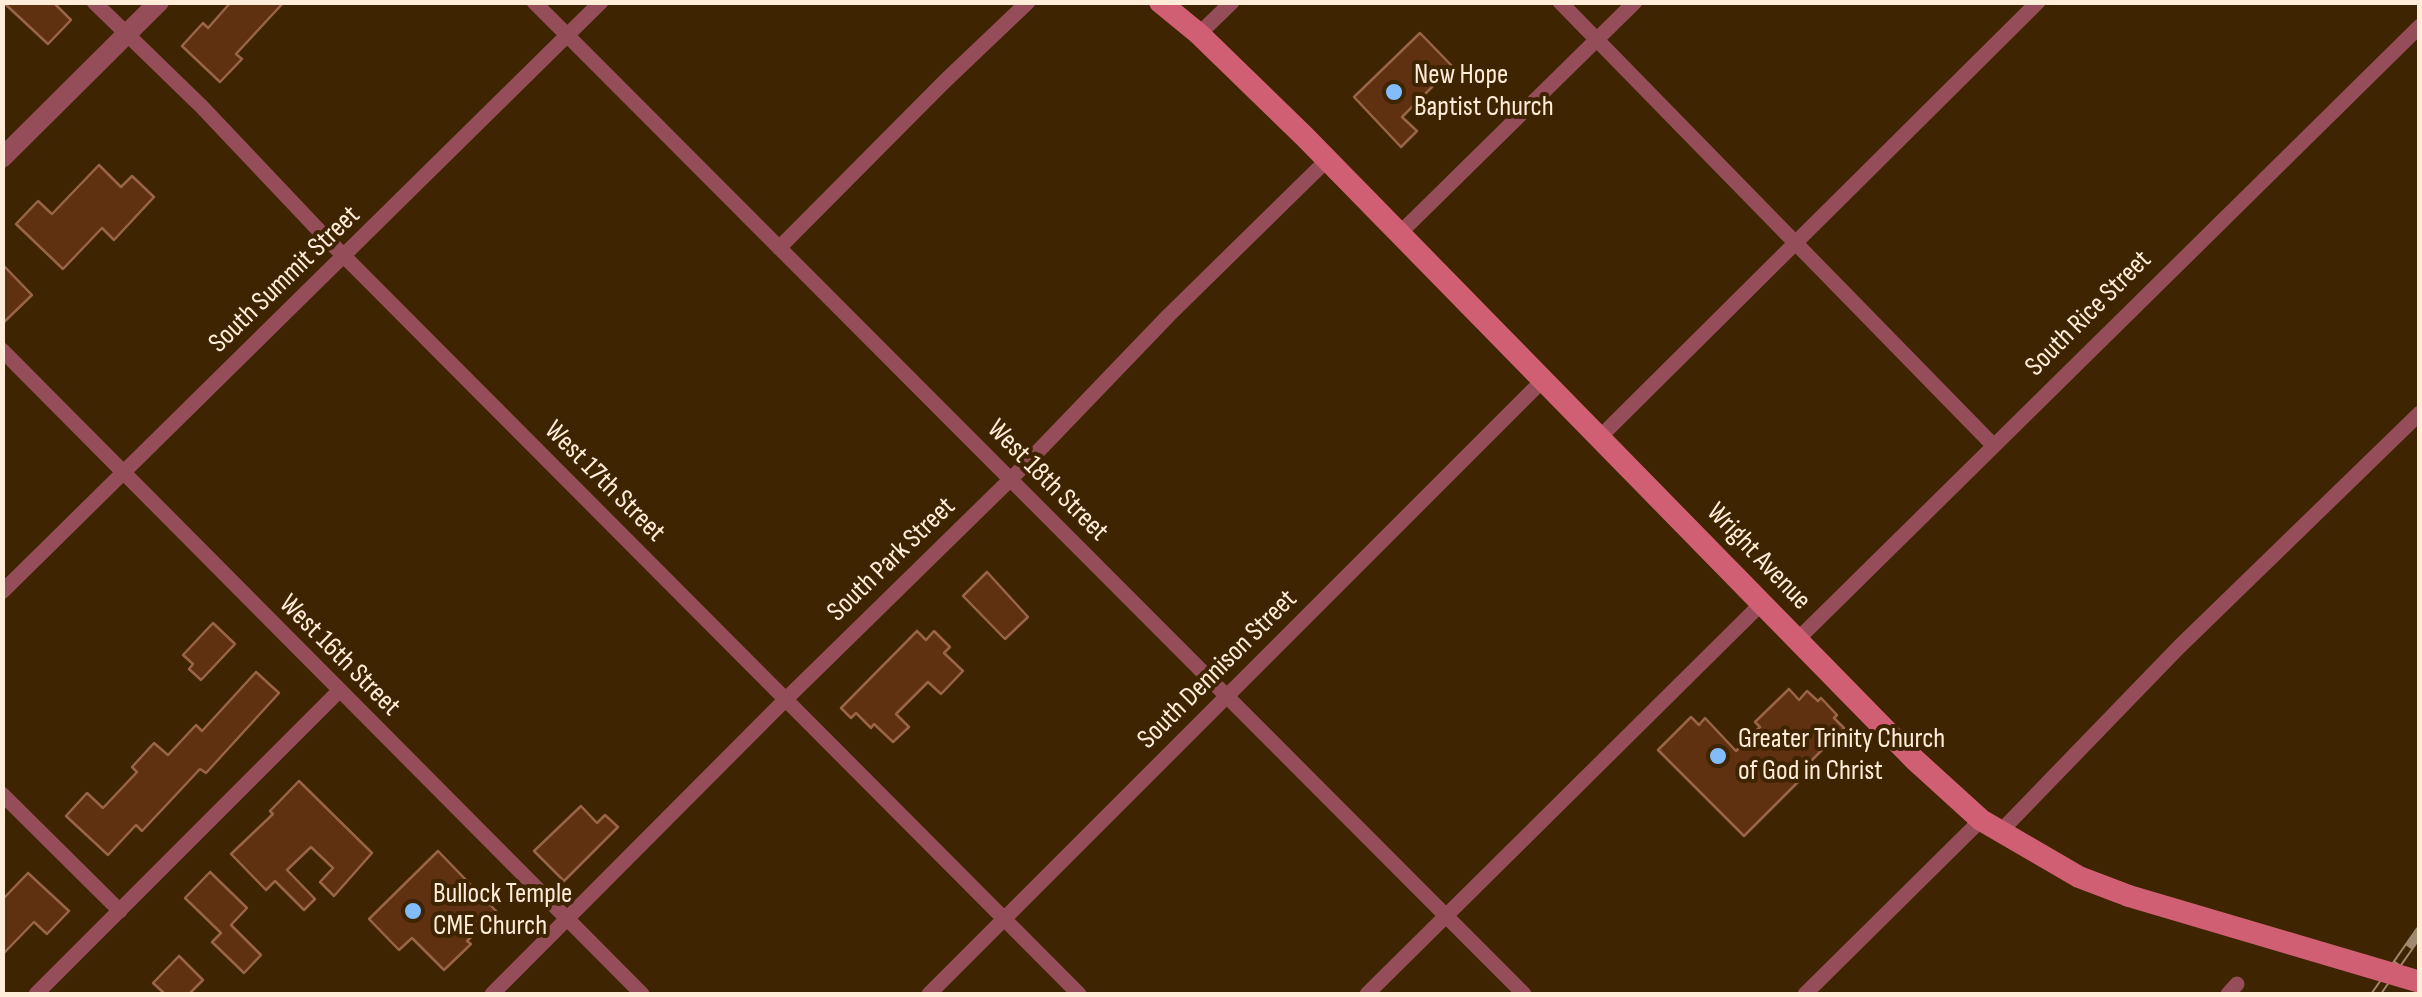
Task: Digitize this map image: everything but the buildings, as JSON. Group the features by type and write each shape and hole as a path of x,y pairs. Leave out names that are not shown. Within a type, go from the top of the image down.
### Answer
{"main road":[{"name":"Wright Avenue","path":"1160,2 1200,34 1544,380 1796,641 1990,826 2079,876 2129,896 2420,982"}],"street":[{"name":"West 17th Street","path":"94,2 1080,994"},
{"path":"2,158 158,2"},
{"name":"West 18th Street","path":"534,2 1524,994"},
{"name":"South Summit Street","path":"2,592 602,2"},
{"path":"779,248 1028,2"},
{"path":"1200,34 1232,2"},
{"path":"1560,2 1992,445"},
{"path":"1399,234 1634,2"},
{"path":"1599,438 2038,2"},
{"name":"South Rice Street","path":"1796,641 2420,26"},
{"name":"South Park Street","path":"492,994 1326,161"},
{"name":"West 16th Street","path":"2,350 642,994"},
{"name":"South Dennison Street","path":"929,994 1544,380"},
{"path":"1805,994 2179,648 2420,413"},
{"path":"1367,994 1762,604"},
{"path":"36,994 338,691"},
{"path":"2,794 120,911"}],"railway":[{"path":"2376,994 2420,931"}],"place":[{"name":"New Hope Baptist Church","path":"1394,92"},
{"name":"Greater Trinity Church of God in Christ","path":"1718,756"},
{"name":"Bullock Temple CME Church","path":"413,911"}]}
